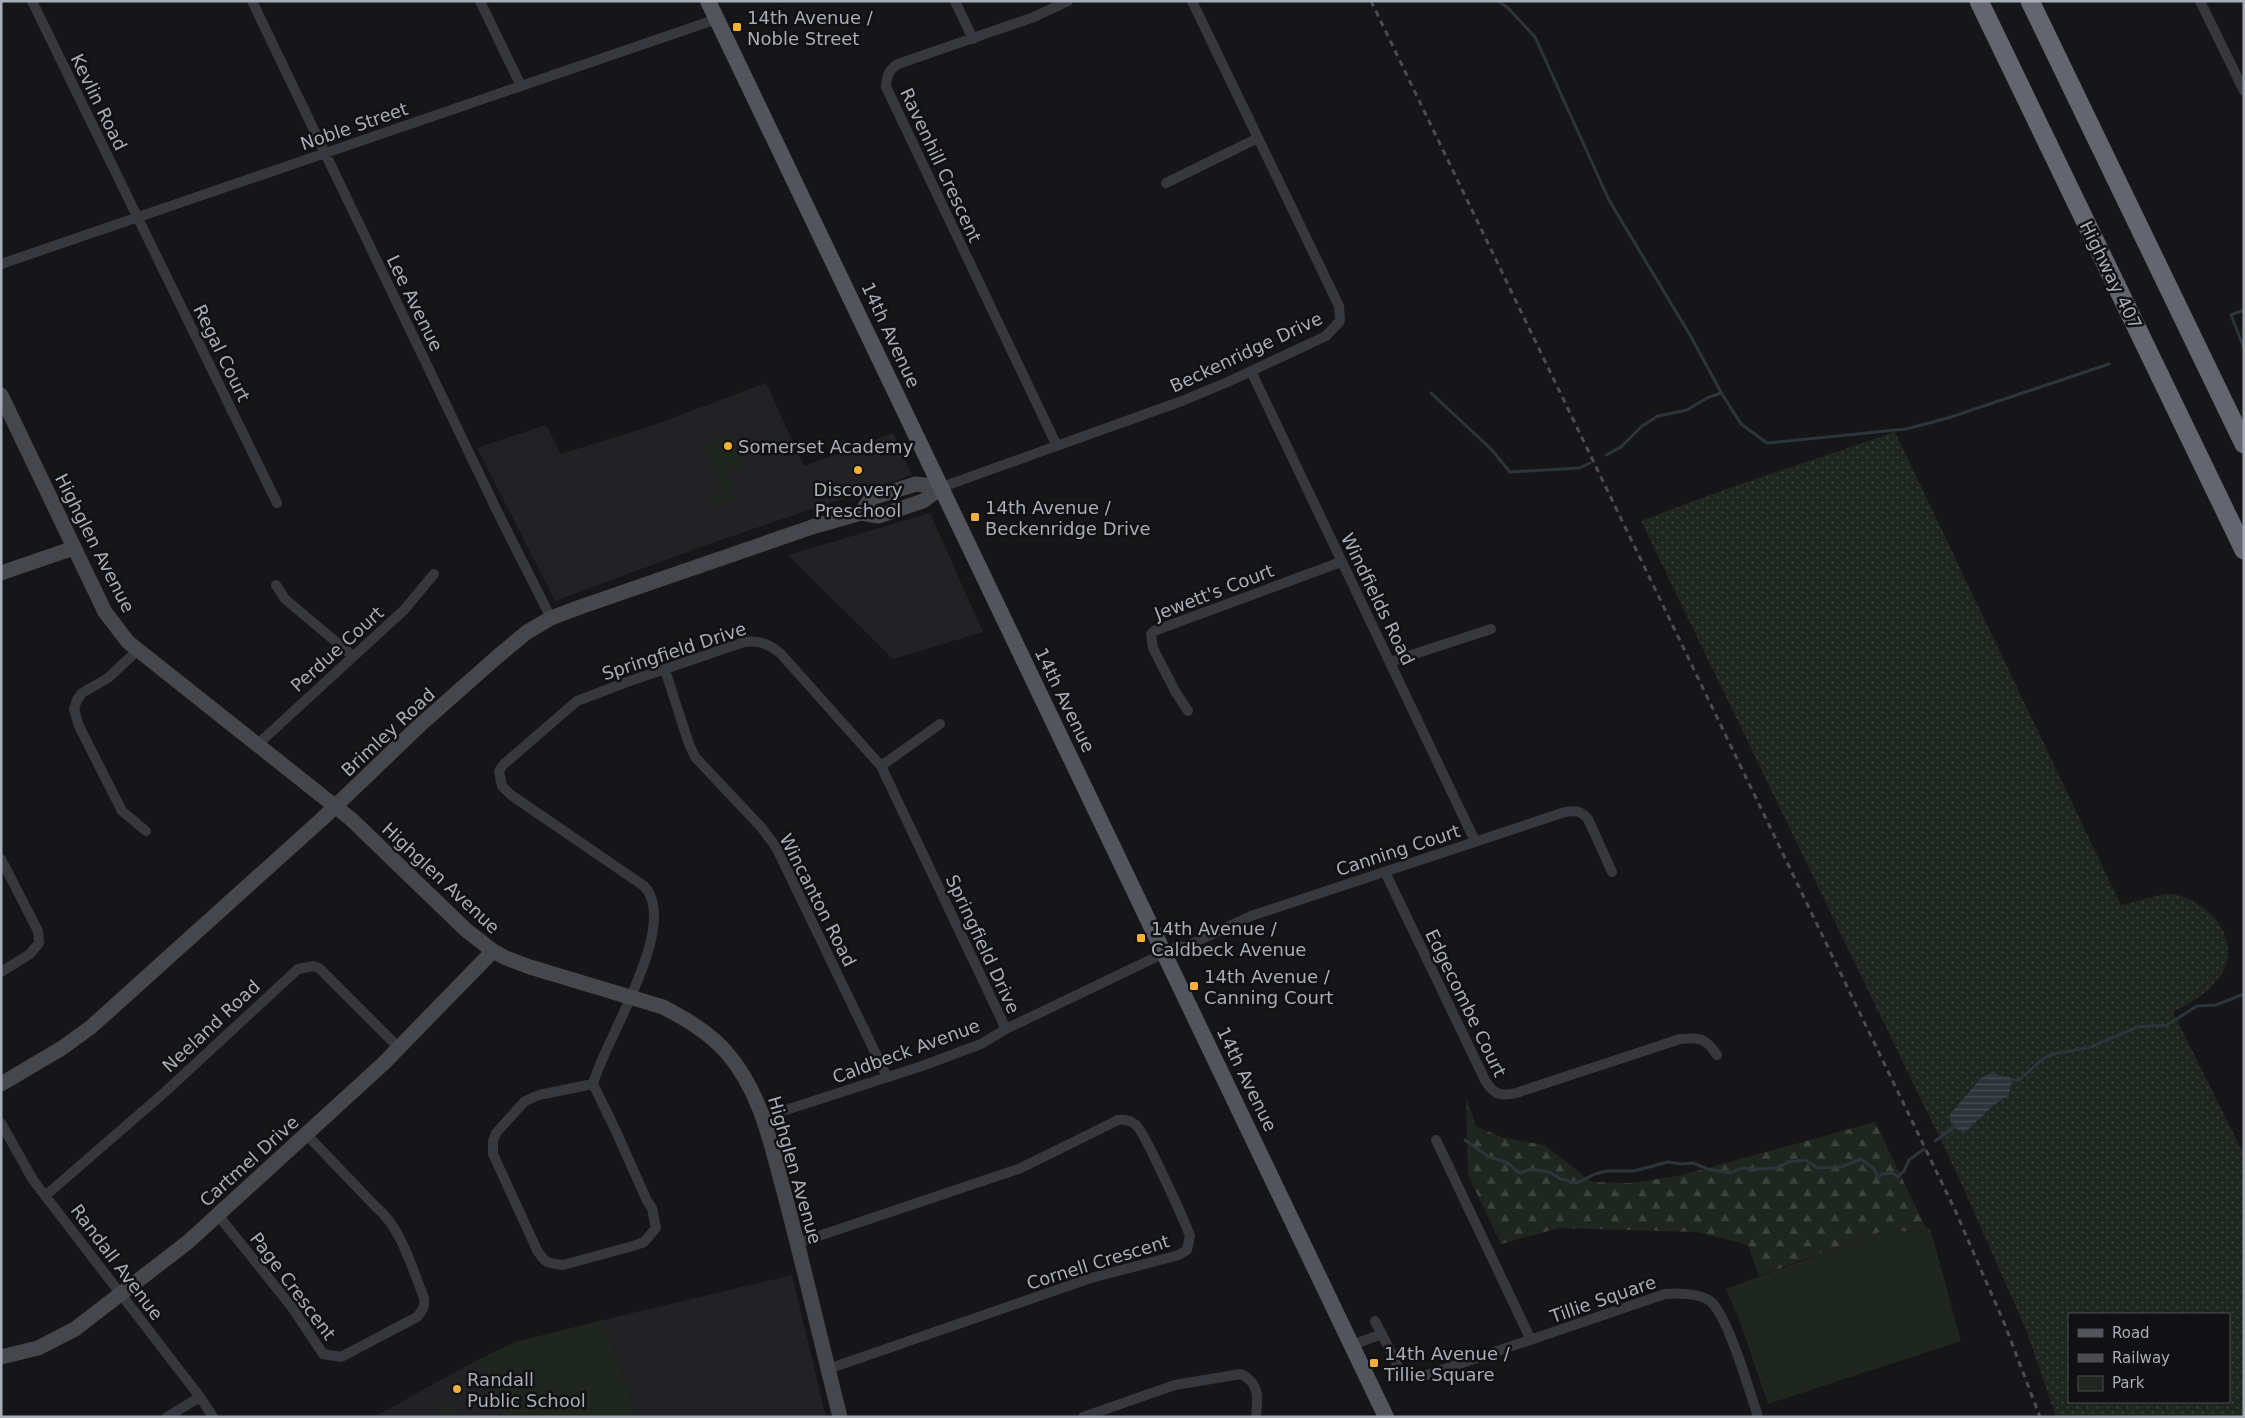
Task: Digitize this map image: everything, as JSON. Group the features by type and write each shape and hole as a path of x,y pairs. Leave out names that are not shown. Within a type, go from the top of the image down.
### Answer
{"highway":[{"name":"Highway 407","path":"1979,1 2244,550"},
{"path":"2030,1 2244,444"}],"main road":[{"name":"14th Avenue","path":"708,1 1386,1417"}],"street":[{"name":"Kevlin Road","path":"32,1 137,218"},
{"name":"Lee Avenue","path":"252,1 511,542 551,618"},
{"path":"480,1 521,86"},
{"path":"955,1 972,39"},
{"name":"Ravenhill Crescent","path":"1057,446 886,87 887,75 891,68 1034,17 1068,1"},
{"name":"Beckenridge Drive","path":"942,487 1189,398 1326,336 1336,328 1340,321 1341,314 1192,1"},
{"path":"2200,1 2243,89"},
{"name":"Noble Street","path":"1,264 717,19"},
{"path":"1166,183 1258,138"},
{"name":"Regal Court","path":"137,218 277,503"},
{"name":"Windfields Road","path":"1251,371 1475,842"},
{"name":"Highglen Avenue","path":"1,394 105,612 123,637 336,806 466,930 492,951 530,967 663,1008 680,1016 728,1053 753,1093 764,1117 798,1243 840,1417"},
{"name":"Brimley Road","path":"1,1084 80,1036 336,806 442,705 527,632 551,618 804,530 860,513 879,516 923,501 942,487"},
{"path":"1,573 74,548"},
{"name":"Jewett's Court","path":"1188,711 1175,691 1151,641 1151,634 1154,631 1341,562"},
{"name":"Perdue Court","path":"258,744 404,610 434,574"},
{"path":"276,585 285,600 353,656"},
{"path":"1390,662 1491,629"},
{"name":"Springfield Drive","path":"630,998 647,954 654,927 653,900 649,892 511,795 502,786 499,771 503,765 577,701 744,642 757,641 771,645 781,654 881,766 1006,1029"},
{"path":"138,650 108,678 82,693 74,709 75,718 122,811 146,831"},
{"name":"Wincanton Road","path":"664,670 695,757 761,827 776,847 887,1077"},
{"path":"881,766 940,724"},
{"name":"Canning Court","path":"1165,953 1180,946 1185,947 1251,916 1574,810 1582,813 1588,819 1612,872"},
{"path":"1,859 38,931 39,943 30,954 1,972"},
{"name":"Edgecombe Court","path":"1384,872 1490,1090 1497,1094 1506,1096 1516,1093 1680,1039 1695,1037 1709,1043 1717,1055"},
{"name":"Cartmel Drive","path":"1,1357 28,1352 46,1345 75,1329 176,1252 399,1048 492,951"},
{"name":"Caldbeck Avenue","path":"764,1117 981,1044 1006,1029 1165,953"},
{"name":"Neeland Road","path":"46,1196 166,1092 298,969 313,966 319,968 399,1048"},
{"path":"593,1084 531,1098 496,1133 493,1141 493,1154 537,1250 544,1261 551,1265 563,1265 633,1246 644,1242 656,1228 652,1208 647,1201 616,1130 593,1084 597,1069 630,998"},
{"name":"Cornell Crescent","path":"798,1243 1021,1168 1118,1120 1125,1119 1136,1125 1146,1140 1190,1236 1187,1250 1179,1255 1091,1278 828,1368"},
{"name":"Randall Avenue","path":"1,1123 33,1180 200,1397 213,1417"},
{"name":"Page Crescent","path":"218,1215 291,1306 323,1354 341,1357 417,1316 422,1311 424,1298 386,1215 306,1134"},
{"path":"1436,1140 1531,1340"},
{"name":"Tillie Square","path":"1375,1320 1401,1372 1412,1378 1431,1374 1665,1294 1701,1297 1710,1301 1716,1307 1739,1360 1758,1417"},
{"path":"1352,1345 1382,1334"},
{"path":"1083,1417 1175,1385 1241,1374 1254,1383 1258,1396 1256,1417"},
{"path":"168,1417 200,1397"}],"shaded area":[{"path":"766,383 804,466 893,433 912,475 709,544 555,601 477,448 546,425 561,454 651,426"},
{"path":"930,513 983,632 893,659 788,555"},
{"path":"1993,1072 2001,1076 2010,1077 2012,1080 2009,1095 1995,1104 1964,1133 1952,1124 1950,1114 1981,1078"},
{"path":"792,1275 826,1417 638,1417 603,1320"},
{"name":"Randall Public School","path":"477,1360 501,1417 374,1417"}],"green space":[{"path":"1895,432 2121,905 2169,894 2187,898 2211,914 2220,925 2226,937 2228,950 2226,964 2219,978 2192,1002 2173,1012 2244,1155 2244,1417 2056,1417 2027,1332 1959,1178 1641,521 1726,489"},
{"path":"729,433 734,447 737,446 744,467 728,472 737,500 733,501 729,490 722,492 703,446 714,442 713,438"},
{"path":"718,492 730,495 731,500 714,507 711,502 712,496"},
{"path":"1466,1097 1476,1126 1501,1137 1544,1145 1592,1182 1632,1183 1682,1175 1875,1122 1925,1226 1931,1231 1880,1232 1759,1276 1748,1245 1697,1232 1559,1228 1501,1244 1468,1175"},
{"path":"1931,1231 1961,1341 1768,1404 1740,1322 1726,1289 1880,1232"},
{"path":"603,1320 638,1417 501,1417 477,1360 515,1342"},
{"path":"451,1402 458,1417 443,1417 438,1408"}],"waterway":[{"path":"1498,1 1508,8 1535,37 1609,200 1690,335 1722,394 1741,424 1767,443 1906,429 1948,418 2109,364"},
{"path":"2244,310 2231,315 2244,348"},
{"path":"1431,393 1491,449 1510,472 1579,468 1590,463"},
{"path":"1606,455 1621,447 1642,426 1658,416 1687,410 1707,398 1721,393"},
{"path":"2012,1080 2019,1080 2044,1058 2054,1054 2091,1047 2137,1027 2167,1025 2197,1006 2216,1005 2244,994"},
{"path":"1935,1141 1954,1127"},
{"path":"1465,1140 1489,1157 1506,1162 1520,1173 1531,1169 1549,1172 1561,1179 1577,1183 1595,1174 1607,1171 1634,1171 1668,1162 1693,1163 1708,1169 1730,1173 1741,1168 1778,1168 1788,1162 1805,1160 1818,1168 1841,1167 1861,1159 1874,1169 1878,1178 1882,1174 1893,1173 1897,1177 1904,1171 1909,1160 1924,1149"}],"railway":[{"path":"1371,1 1955,1210 2005,1325 2040,1417"}],"place":[{"name":"14th Avenue / Noble Street","path":"737,27"},
{"name":"Somerset Academy","path":"728,446"},
{"name":"Discovery Preschool","path":"858,470"},
{"name":"14th Avenue / Beckenridge Drive","path":"975,517"},
{"name":"14th Avenue / Caldbeck Avenue","path":"1141,938"},
{"name":"14th Avenue / Canning Court","path":"1194,986"},
{"name":"14th Avenue / Tillie Square","path":"1374,1363"},
{"name":"Randall Public School","path":"457,1389"}]}
